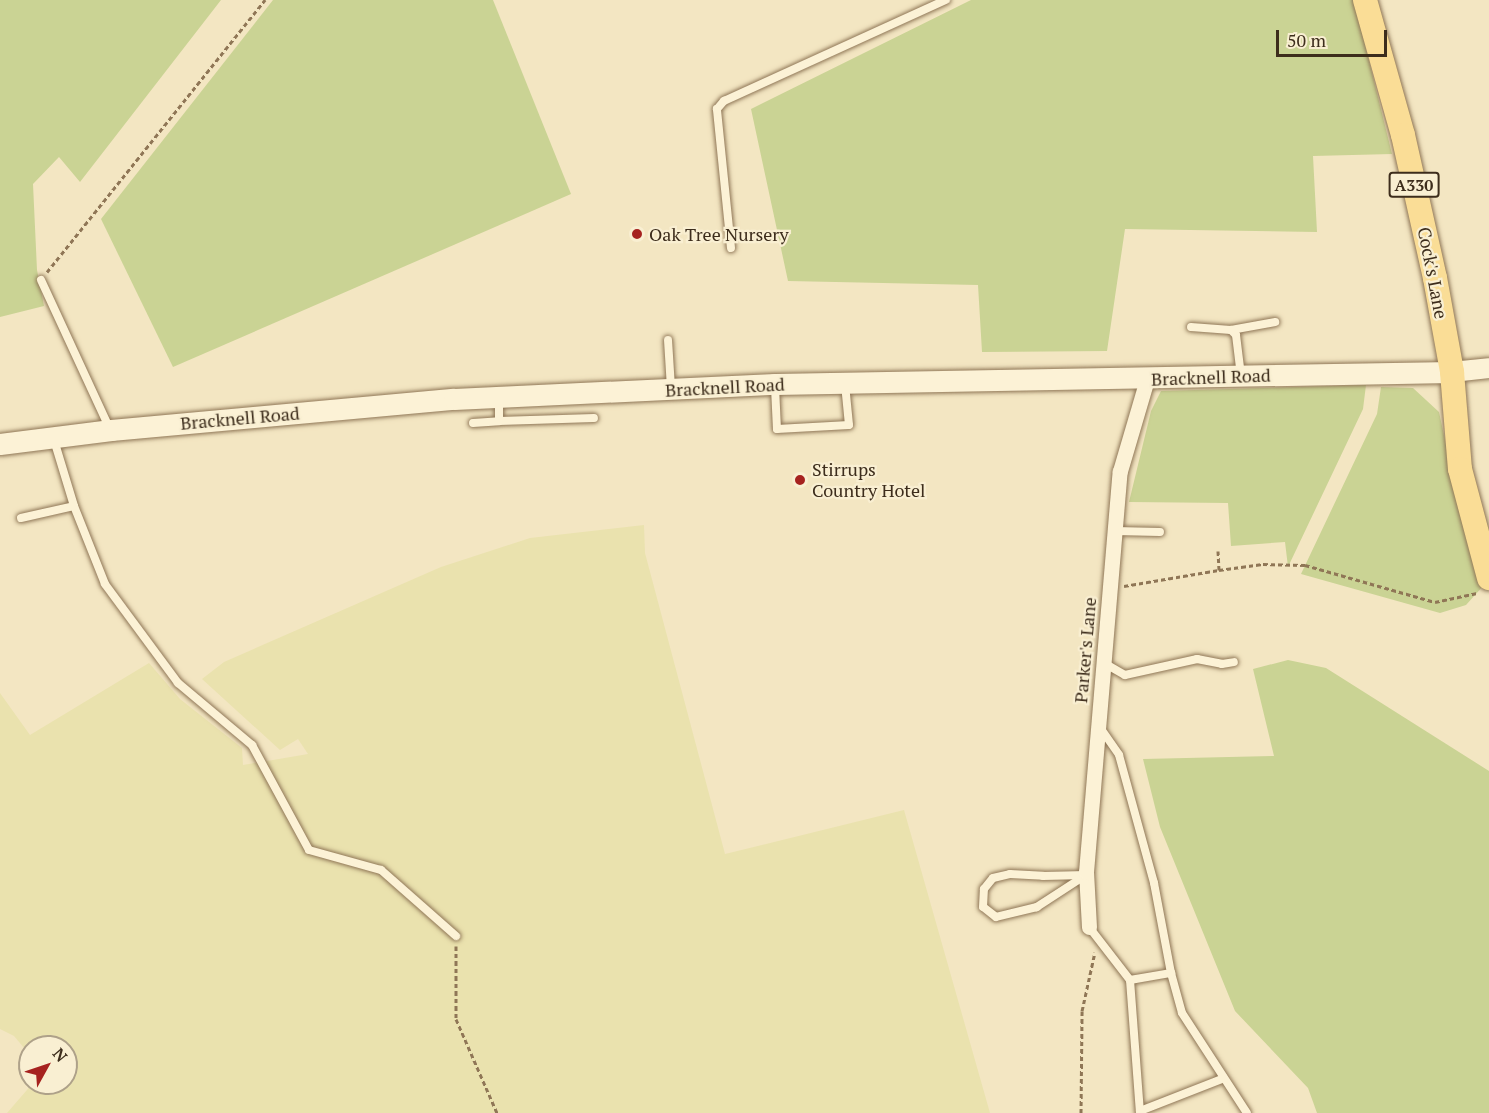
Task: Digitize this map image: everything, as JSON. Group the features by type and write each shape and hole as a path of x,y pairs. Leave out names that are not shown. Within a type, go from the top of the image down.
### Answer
{"main road":[{"name":"Cock's Lane","path":"1365,0 1403,135 1452,372"},
{"name":"Bracknell Road","path":"0,444 111,430 499,398 671,389 775,384 1452,372"},
{"name":"A330","path":"1452,372 1460,469 1484,586"}],"street":[{"path":"1452,372 1489,368"},
{"name":"Parker's Lane","path":"1094,933 1086,875 1114,531 1120,471 1147,379"}],"lane":[{"path":"731,248 717,108 724,101 946,0"},
{"path":"41,280 111,430"},
{"path":"1191,327 1231,330 1275,322"},
{"path":"1231,330 1236,335 1242,374"},
{"path":"668,340 671,389"},
{"path":"775,384 777,429 849,425 845,383"},
{"path":"499,398 499,421"},
{"path":"473,423 594,418"},
{"path":"52,436 74,506 105,584 178,683 252,746 309,850 381,870 456,936"},
{"path":"21,518 74,506"},
{"path":"1114,531 1160,532"},
{"path":"1104,663 1125,675 1197,659 1222,664 1234,662"},
{"path":"1098,725 1119,755 1154,883 1171,973 1182,1013 1247,1113"},
{"path":"1010,874 1086,875 1037,906 1019,912 996,917 984,907 984,889 993,878 1010,874"},
{"path":"1094,933 1130,980 1140,1112 1224,1078"},
{"path":"1130,980 1171,973"}],"path":[{"path":"41,280 265,0"},
{"path":"1218,551 1219,570"},
{"path":"1110,588 1263,564 1305,565 1435,602 1484,586"},
{"path":"1081,1113 1083,1011 1094,933"},
{"path":"456,936 456,1019 496,1113"}],"shaded area":[{"path":"644,525 645,553 725,854 904,810 990,1113 7,1113 23,1095 78,1095 78,1035 18,1035 18,1041 0,1029 0,693 30,735 149,663 180,699 242,748 243,765 308,754 298,739 280,750 202,679 224,662 441,567 530,538"}],"green space":[{"path":"0,0 221,0 80,182 59,157 33,184 37,270 44,306 0,317"},
{"path":"273,0 493,0 571,194 173,367 101,219"},
{"path":"971,0 1354,0 1392,154 1313,156 1317,232 1125,229 1107,351 982,352 978,285 788,281 751,109"},
{"path":"1366,385 1363,409 1288,567 1285,542 1231,546 1228,503 1129,502 1151,411 1161,391"},
{"path":"1381,387 1413,388 1439,412 1457,496 1484,585 1466,605 1440,613 1301,574 1377,414"},
{"path":"1288,660 1326,668 1489,771 1489,1113 1317,1113 1308,1088 1235,1011 1160,827 1143,759 1274,756 1253,669"}],"place":[{"name":"Oak Tree Nursery","path":"637,234"},
{"name":"Stirrups Country Hotel","path":"800,480"}]}
